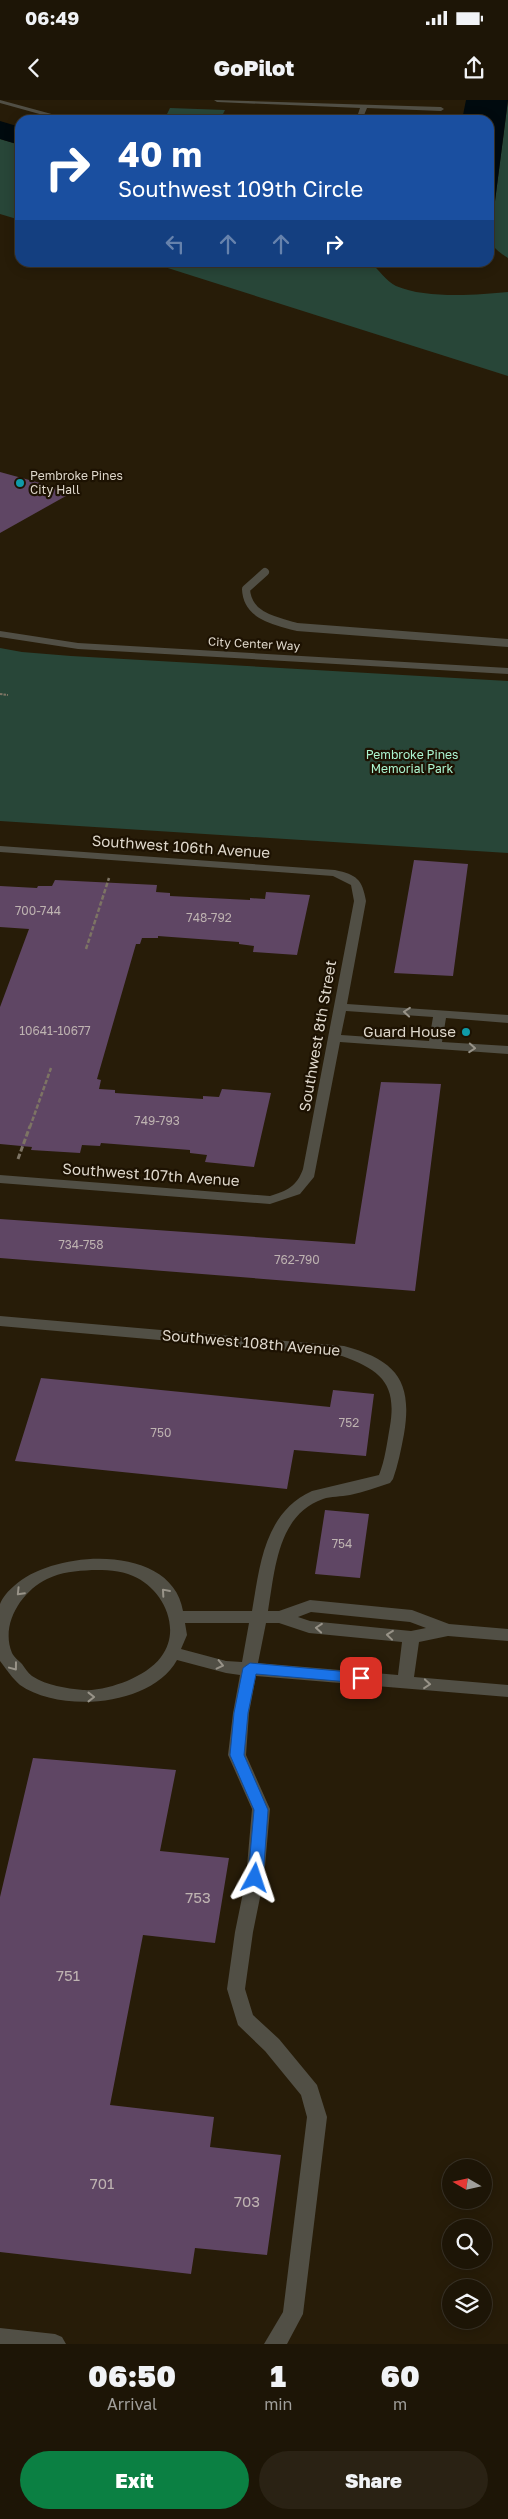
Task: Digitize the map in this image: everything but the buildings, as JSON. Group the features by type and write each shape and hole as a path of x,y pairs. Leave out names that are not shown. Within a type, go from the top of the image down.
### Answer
{"street":[{"path":"217,100 441,109"},
{"path":"0,101 50,115"},
{"path":"361,115 364,106"},
{"name":"City Center Way","path":"0,634 38,642 78,646 508,671"},
{"name":"Southwest 106th Avenue","path":"0,849 335,873 349,878 357,884"},
{"name":"Southwest 8th Street","path":"298,1191 304,1184 310,1169 336,1038 360,900 357,884"},
{"path":"340,1007 508,1019"},
{"path":"434,1045 440,1014"},
{"path":"336,1038 508,1050"},
{"name":"Southwest 107th Avenue","path":"5,1180 270,1200 298,1191"},
{"name":"Southwest 108th Avenue","path":"0,1321 344,1351 366,1359 385,1372 397,1386 400,1404 392,1464 385,1479 354,1489 326,1492 305,1500 287,1516 277,1532 271,1550 241,1713 237,1755 261,1810 255,1878 244,1932 236,1989 245,2019 272,2045 310,2091 317,2117 293,2314 275,2344"},
{"path":"89,1563 128,1567 152,1578 170,1596 179,1617 179,1635 173,1652 156,1672 132,1688 103,1697 72,1697 43,1689 19,1675 4,1655 0,1633 5,1610 20,1590 42,1574 70,1565 89,1563"},
{"path":"280,1617 310,1606 412,1616 448,1630"},
{"path":"179,1617 280,1617 309,1627 411,1637 448,1630 508,1635"},
{"path":"405,1682 411,1637"},
{"path":"173,1652 226,1667 508,1691"},
{"path":"0,2338 55,2344"}],"lane":[{"path":"265,572 255,579 246,590 247,602 254,610 268,618 297,627 508,643"}],"path":[{"path":"0,694 8,695"},
{"path":"86,949 116,857"},
{"path":"5,1180 51,1068"}],"green space":[{"path":"508,100 508,258 494,247 495,201"},
{"path":"170,108 225,110 222,115 167,114"},
{"path":"0,139 15,144 15,218 0,214"},
{"path":"165,267 375,267 396,286 422,293 452,295 508,292 508,376"},
{"name":"Pembroke Pines Memorial Park","path":"0,648 22,652 71,656 508,681 508,853 0,821"}],"shaded area":[{"path":"466,100 508,100 494,202 494,115 463,115"},
{"path":"0,121 15,126 15,144 0,139"}],"place":[{"name":"Pembroke Pines City Hall","path":"20,483"},
{"name":"Guard House","path":"466,1032"}],"route":[{"path":"255,1878 261,1810 237,1755 241,1713 250,1668 361,1678"}]}
